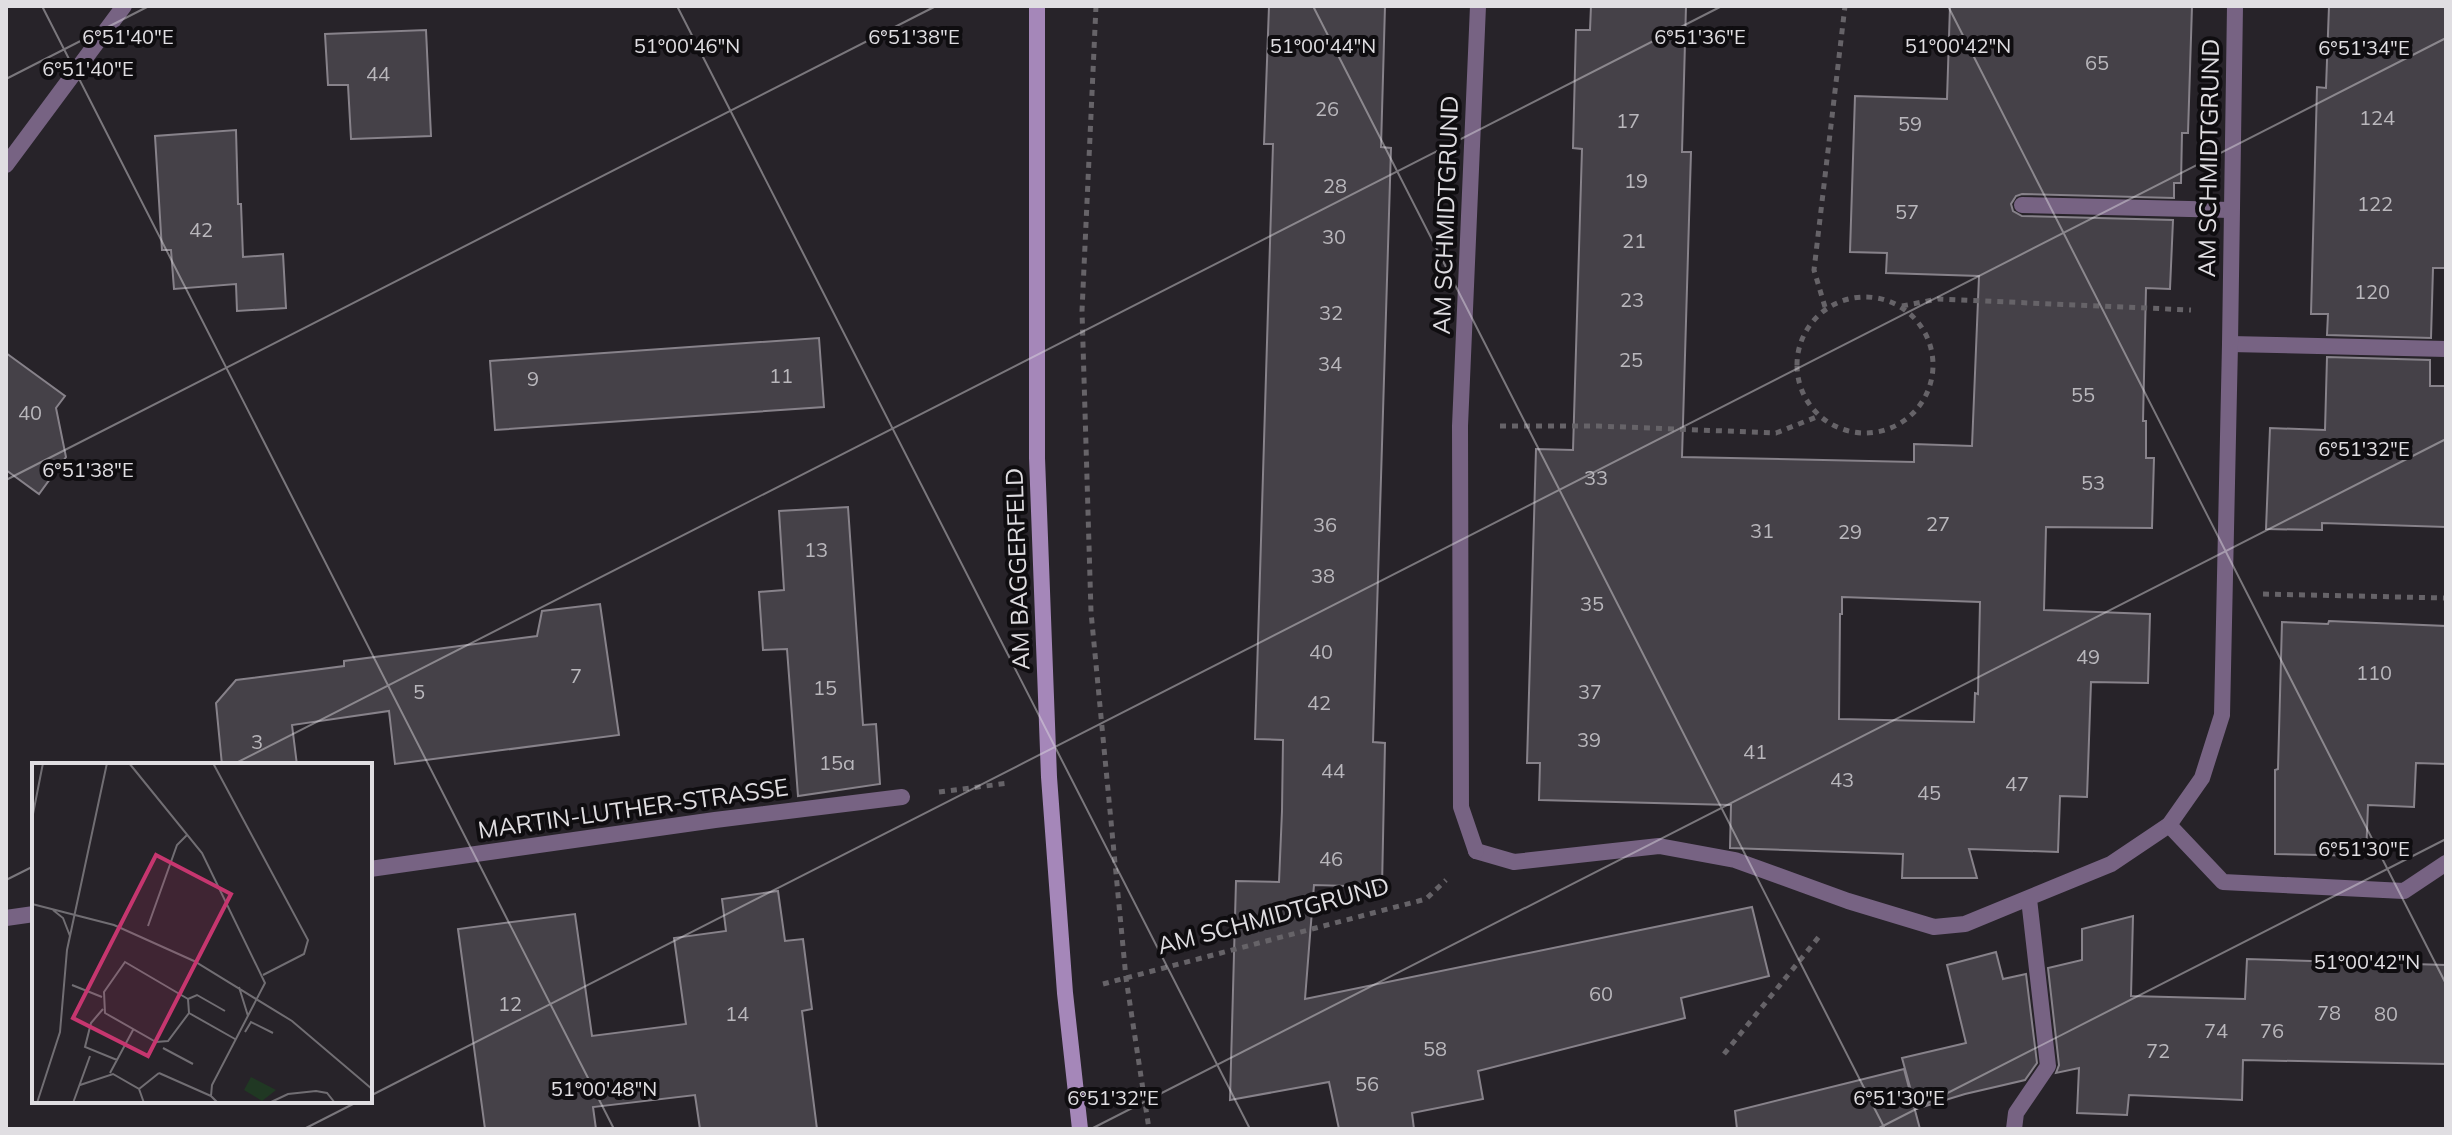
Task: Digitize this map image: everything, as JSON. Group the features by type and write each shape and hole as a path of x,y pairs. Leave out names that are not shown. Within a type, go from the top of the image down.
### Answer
{"main road":[{"name":"AM BAGGERFELD","path":"1037,6 1037,458 1049,777 1065,993 1080,1129"}],"street":[{"path":"6,165 124,6"},
{"name":"AM SCHMIDTGRUND","path":"1478,6 1460,426 1461,807 1476,851 1514,862 1659,846 1735,860 1848,901 1934,927 1965,924 2111,864 2169,825 2202,778 2222,715 2235,6"},
{"path":"2022,205 2231,210"},
{"path":"2230,344 2446,349"},
{"name":"MARTIN-LUTHER-STRASSE","path":"372,869 902,797"},
{"path":"2169,825 2223,882 2404,891 2446,863"},
{"path":"2014,1129 2016,1113 2048,1066 2029,899"},
{"path":"6,918 32,914"}],"path":[{"path":"1096,6 1082,327 1091,612 1126,978 1149,1129"},
{"path":"1845,6 1814,270 1825,307 1810,322 1798,344 1795,367 1804,397 1819,416 1850,433 1875,433 1897,426 1914,413 1928,392 1933,369 1928,338 1915,317 1901,306"},
{"name":"AM SCHMIDTGRUND","path":"1825,307 1848,298 1879,297 1901,306 1938,299 2230,311"},
{"path":"1460,426 1598,426 1776,433 1819,416"},
{"path":"2225,593 2446,598"},
{"path":"902,797 1049,777"},
{"name":"AM SCHMIDTGRUND","path":"1065,993 1426,899 1476,851"},
{"path":"1724,1054 1848,901"}],"building":[{"path":"1269,6 1385,6 1381,147 1391,148 1373,742 1385,743 1382,887 1314,885 1305,999 1752,907 1769,976 1681,998 1685,1018 1478,1071 1483,1099 1412,1113 1414,1129 1339,1129 1329,1082 1230,1100 1236,881 1279,882 1282,811 1283,740 1255,739 1273,144 1264,144"},
{"path":"1591,6 1686,6 1682,152 1691,152 1682,457 1914,462 1914,444 1972,446 1979,276 1886,273 1887,253 1850,252 1855,96 1947,99 1950,6 2192,6 2188,133 2182,133 2181,183 2174,183 2174,198 2022,194 2016,196 2011,204 2013,211 2022,216 2173,220 2170,289 2146,288 2143,421 2146,421 2146,458 2154,458 2152,528 2046,527 2044,610 2150,614 2148,683 2091,682 2087,797 2060,796 2058,852 1969,849 1977,878 1902,878 1903,854 1730,848 1731,805 1539,800 1540,763 1527,763 1536,449 1573,450 1582,149 1573,148 1576,30 1590,30","holes":["1842,597 1980,602 1978,694 1975,693 1974,722 1839,719"]},
{"path":"2329,6 2446,6 2446,268 2433,268 2431,338 2327,335 2328,314 2311,314 2317,87 2326,88"},
{"path":"426,30 431,136 351,139 348,85 328,85 325,34"},
{"path":"236,130 243,257 283,254 286,308 237,311 236,284 174,289 171,250 162,250 155,136"},
{"path":"819,338 824,407 495,430 490,361"},
{"path":"6,353 65,396 56,408 66,457 39,494 6,470"},
{"path":"2327,357 2430,360 2430,386 2446,386 2446,527 2322,523 2322,530 2266,529 2270,428 2325,430"},
{"path":"848,507 863,725 876,724 880,784 798,796 787,649 763,650 759,592 784,590 779,511"},
{"path":"600,604 619,735 395,764 389,711 292,725 297,763 222,763 216,703 236,680 344,666 344,661 537,636 542,611"},
{"path":"2329,621 2446,626 2446,764 2416,763 2414,807 2368,805 2366,856 2275,854 2275,770 2278,769 2282,622 2328,624"},
{"path":"778,891 785,941 803,939 812,1009 802,1011 817,1129 700,1129 695,1095 593,1107 596,1129 485,1129 458,929 575,914 592,1036 686,1024 674,938 726,931 722,899"},
{"path":"2133,916 2131,996 2245,999 2247,959 2446,965 2446,1064 2243,1060 2242,1100 2129,1095 2127,1115 2077,1113 2079,1068 2056,1073 2059,1065 2048,968 2082,960 2082,929"},
{"path":"1996,952 2003,979 2026,974 2037,1063 2025,1080 1916,1109 1902,1058 1966,1043 1947,965"},
{"path":"1904,1069 1920,1129 1737,1129 1735,1111"}]}
